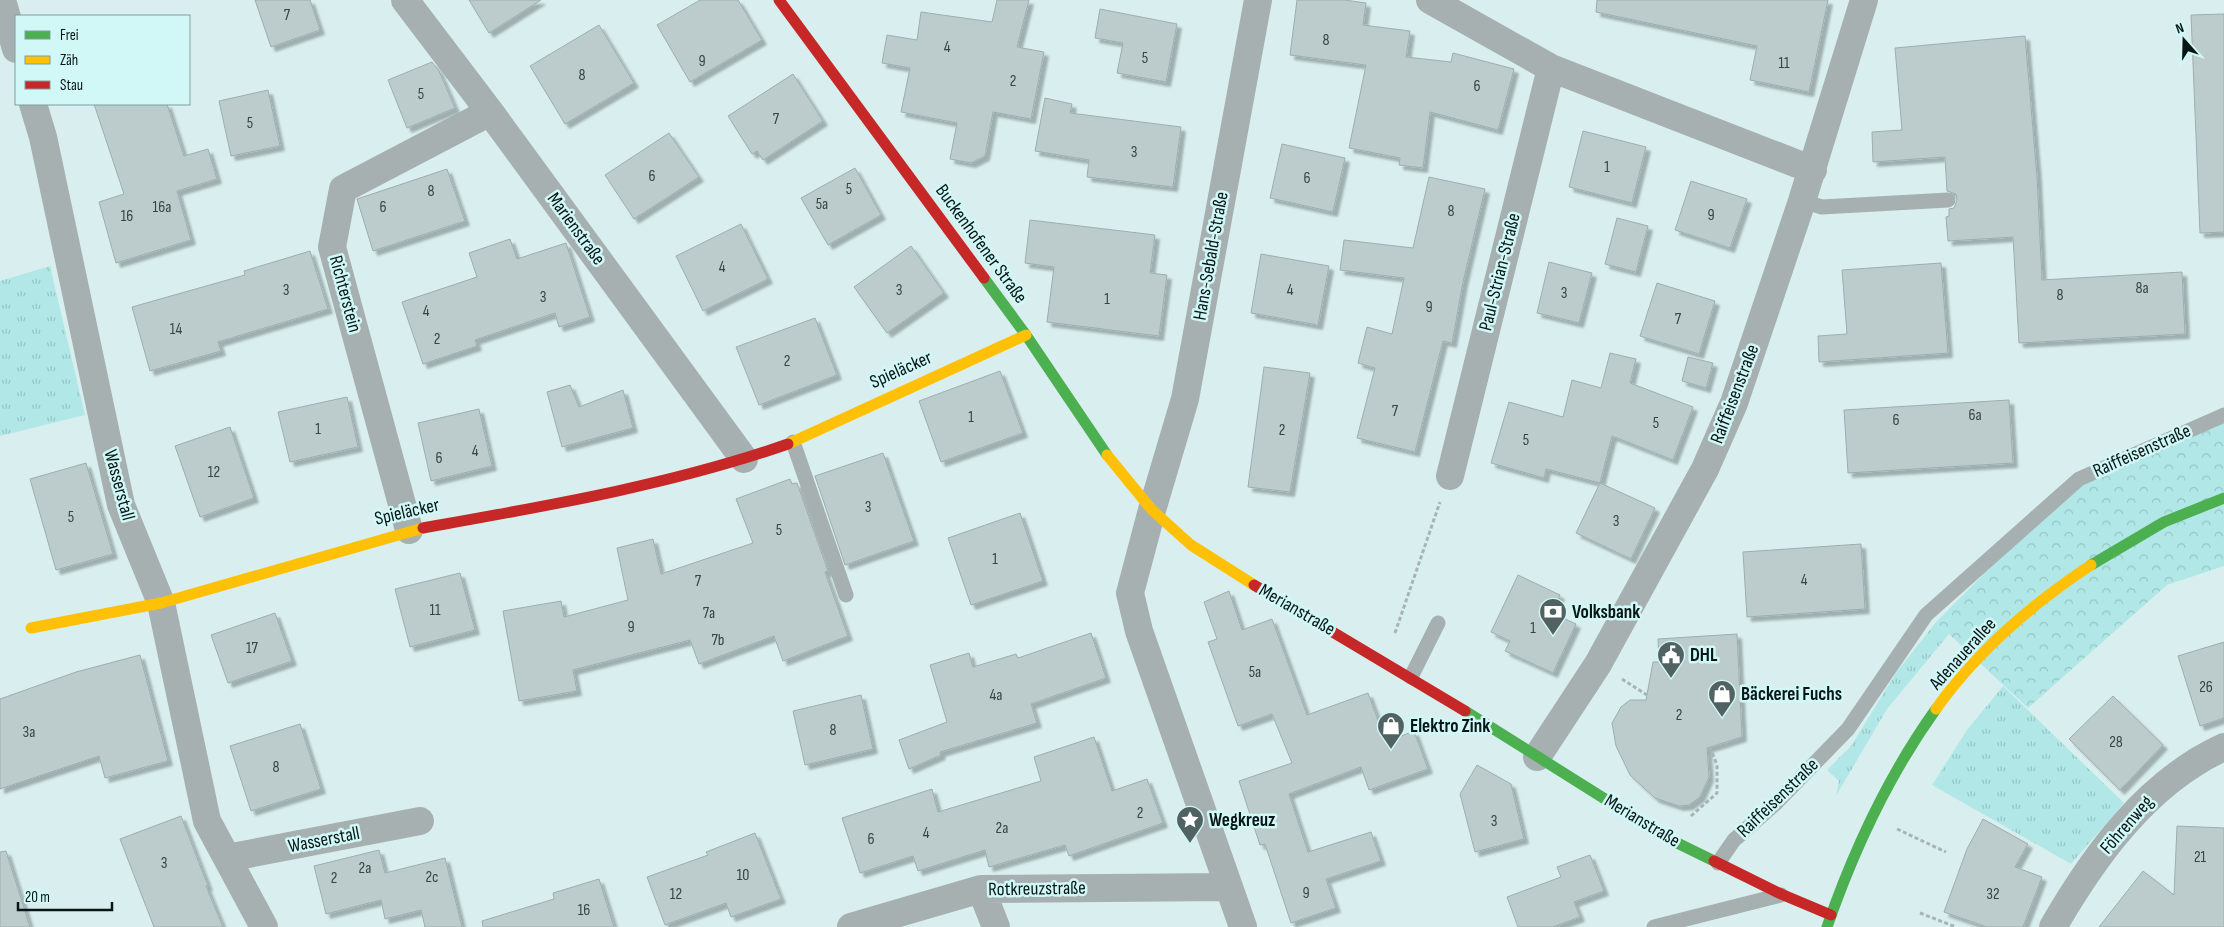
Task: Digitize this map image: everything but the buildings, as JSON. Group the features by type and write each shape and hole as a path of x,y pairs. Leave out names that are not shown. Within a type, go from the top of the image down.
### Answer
{"street":[{"path":"2,0 15,46"},
{"name":"Marienstraße","path":"405,0 490,112 744,459"},
{"name":"Buckenhofener Straße","path":"779,0 1026,336 1112,464 1152,510"},
{"name":"Hans-Sebald-Straße","path":"1152,510 1185,399 1258,0"},
{"path":"1430,0 1551,68 1813,170"},
{"name":"Raiffeisenstraße","path":"1537,757 1598,664 1706,469 1734,403 1813,170 1864,0"},
{"name":"Paul-Strian-Straße","path":"1450,476 1551,68"},
{"name":"Wasserstall","path":"33,105 43,137 122,505 161,603 207,820 264,927"},
{"name":"Richterstein","path":"409,530 332,246 343,189 490,112"},
{"name":"Spieläcker","path":"31,628 161,603 409,530 562,503 744,459 793,442 1026,336"},
{"name":"Adenauerallee","path":"1827,927 1852,856 1883,792 1917,737 1953,688 1999,636 2066,580 2139,534 2224,498"},
{"path":"1152,510 1130,593 1139,632 1227,887 1243,927"},
{"name":"Merianstraße","path":"1152,510 1191,546 1411,677 1667,838 1782,894 1831,915"},
{"name":"Föhrenweg","path":"2054,927 2081,878 2147,798 2199,758 2224,747"},
{"name":"Wasserstall","path":"227,858 420,821"},
{"name":"Rotkreuzstraße","path":"851,927 981,889 1227,887"},
{"path":"981,889 996,927"}],"lane":[{"path":"1802,201 1822,207 1948,200"},
{"name":"Raiffeisenstraße","path":"1718,863 1734,840 1776,803 1848,730 1926,615 2079,479 2224,414"},
{"path":"793,442 846,595"},
{"path":"1411,677 1438,623"},
{"path":"1654,927 1782,894"}],"path":[{"path":"1385,662 1450,476"},
{"path":"1667,838 1717,793 1717,765 1710,747"},
{"path":"1871,817 1946,852"},
{"path":"1920,913 1956,927"}],"green space":[{"path":"50,266 85,415 0,436 0,281"},
{"path":"2224,415 2224,566 2167,585 2028,708 1936,622 2079,479"},
{"path":"1936,622 1949,634 1887,709 1836,796 1839,781 1827,770 1851,746 1896,673"},
{"path":"2003,686 2124,803 2071,864 1932,785 1967,730"}],"traffic: fast":[{"path":"984,278 1026,335 1107,455"},
{"path":"2091,565 2164,522 2224,498"},
{"path":"1827,927 1849,869 1874,814 1903,760 1936,709"},
{"path":"1465,711 1667,838 1714,861"}],"traffic: slow":[{"path":"788,444 1026,335"},
{"path":"1107,455 1152,510 1191,545 1254,585"},
{"path":"31,628 161,603 423,528"},
{"path":"1936,709 1952,687 2007,630 2027,612 2091,565"}],"traffic: jam":[{"path":"779,0 984,278"},
{"path":"423,528 561,503 653,483 788,444"},
{"path":"1254,585 1465,711"},
{"path":"1714,861 1781,894 1831,915"}],"place":[{"name":"Volksbank","path":"1553,636"},
{"name":"DHL","path":"1671,679"},
{"name":"Bäckerei Fuchs","path":"1722,718"},
{"name":"Elektro Zink","path":"1391,750"},
{"name":"Wegkreuz","path":"1190,844"}]}
